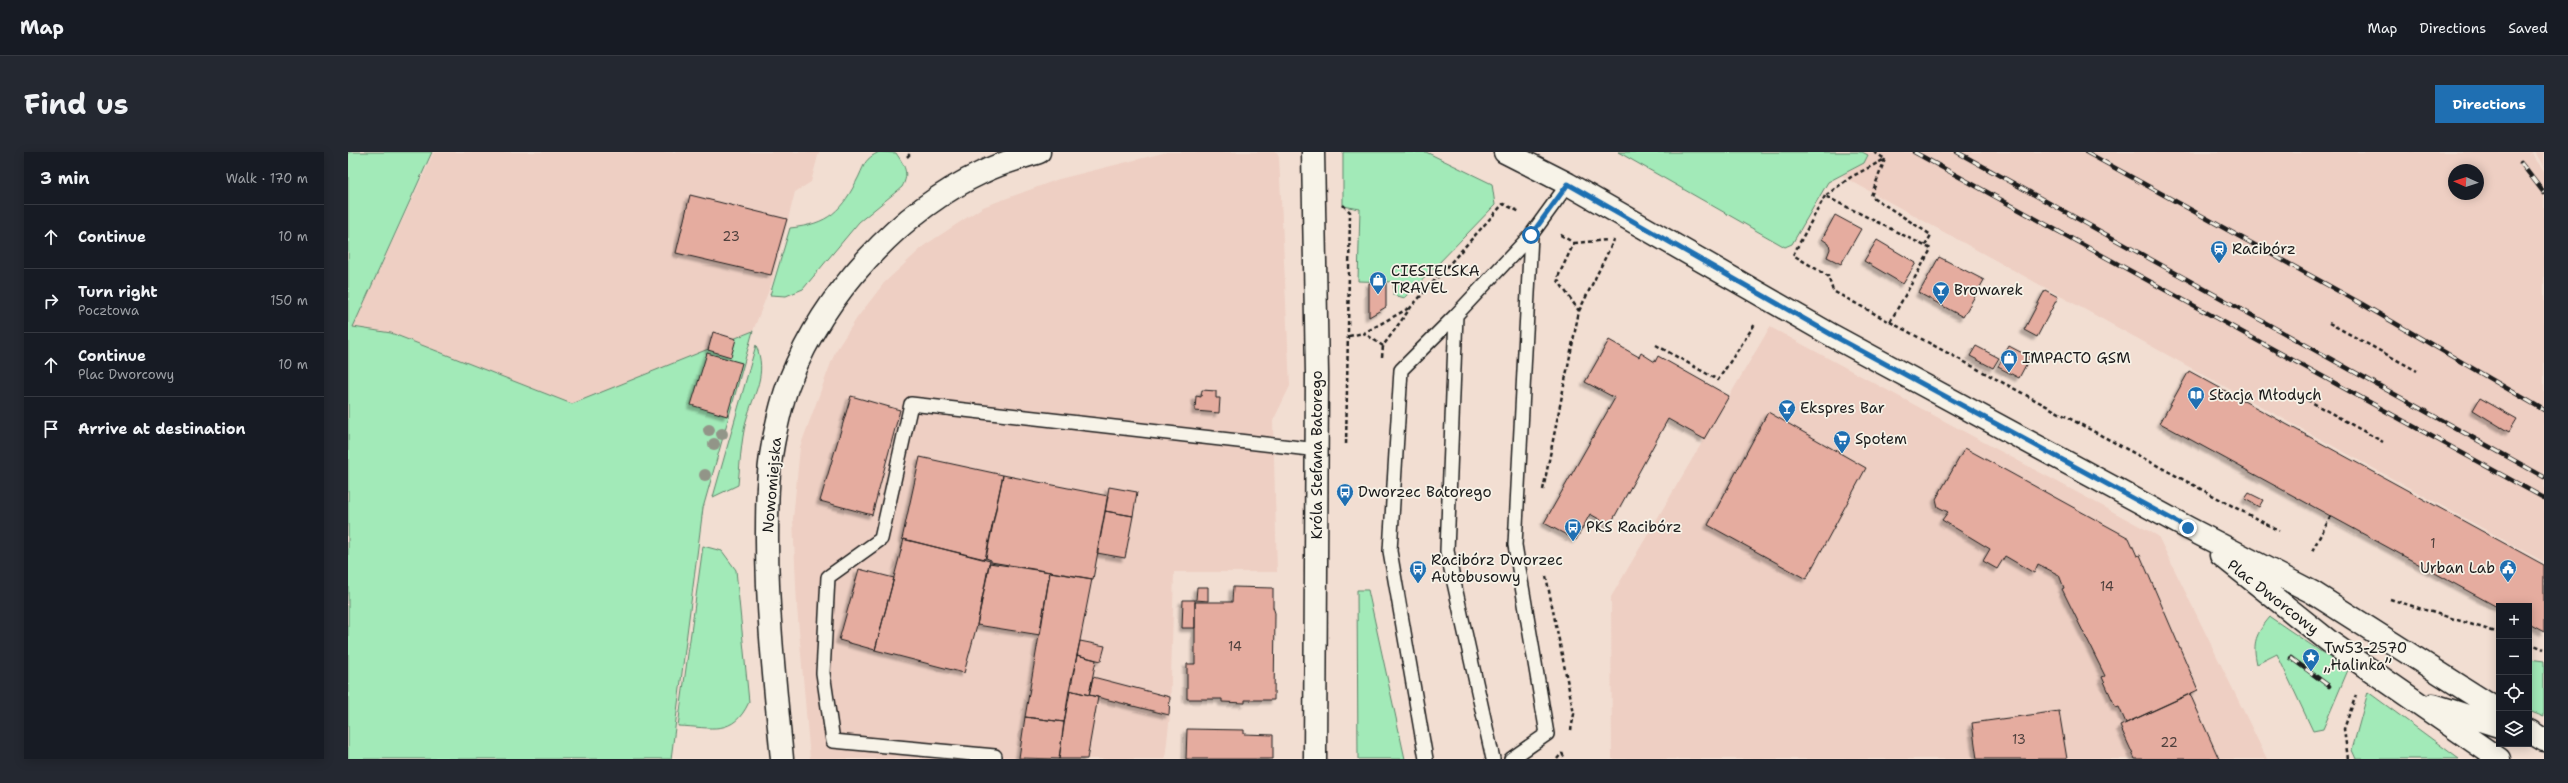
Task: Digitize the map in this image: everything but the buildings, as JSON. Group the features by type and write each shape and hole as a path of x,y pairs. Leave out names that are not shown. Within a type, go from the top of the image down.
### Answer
{"main road":[{"name":"Nowomiejska","path":"782,759 767,602 767,503 773,445 789,380 822,317 866,257 906,222 960,184 1001,164 1039,152"},
{"name":"Króla Stefana Batorego","path":"1313,152 1318,450 1315,759"},
{"name":"Plac Dworcowy","path":"1505,152 1568,184 1834,336 2188,528 2312,592 2496,709"},
{"name":"Plac Dworcowy","path":"2188,528 2272,598 2498,759"},
{"path":"2412,699 2496,725"}],"lane":[{"path":"1426,759 1390,552 1401,370 1456,315 1531,235 1568,184"},
{"path":"1511,759 1547,734 1515,545 1531,235"},
{"path":"1456,315 1446,552 1493,759"},
{"path":"995,756 834,741 823,673 828,577 881,538 911,404 1318,450"}],"path":[{"path":"1874,152 1885,159"},
{"path":"907,156 911,153"},
{"path":"1885,159 1851,177 1825,196 1793,255 1828,276 1833,291 2279,531"},
{"path":"1885,159 1871,196 1931,235 1925,246"},
{"path":"1825,196 1931,249 1890,322"},
{"path":"1574,244 1614,239 1621,242"},
{"path":"1579,311 1614,239"},
{"path":"1348,336 1364,333 1411,307"},
{"path":"1656,345 1718,380 1756,322"},
{"path":"2330,323 2417,371"},
{"path":"1364,333 1383,346"},
{"path":"2295,393 2383,442"},
{"path":"2312,551 2331,516"},
{"path":"1544,568 1574,714 1571,733"},
{"path":"2390,599 2496,631"},
{"path":"2532,644 2544,648"},
{"path":"2348,759 2344,730 2356,695"},
{"path":"1557,759 1565,749"},
{"path":"1562,753 1565,759"}],"shaded area":[{"path":"434,152 819,152 811,182 795,192 772,282 753,331 572,404 391,333 353,327"},
{"path":"1167,152 1277,152 1279,157 1290,386 1273,421 1277,572 1174,572 1170,715 1165,759 810,759 797,607 793,519 800,447 835,352 857,318 884,283 925,245 983,207 1059,179"},
{"path":"1862,152 2533,152 2529,156 2532,154 2544,171 2544,562 1842,176 1864,163 1868,155"},
{"path":"2535,152 2544,152 2544,167"},
{"path":"1770,327 2158,536 2267,759 1612,759 1611,597"}],"green space":[{"path":"348,152 432,152 353,327 391,333 572,404 753,331 703,508 671,759 348,759"},
{"path":"879,152 896,153 899,157 904,165 906,173 902,187 859,222 803,289 786,296 770,295 790,228 815,223 833,214 847,198 866,162"},
{"path":"1343,152 1426,152 1492,184 1495,205 1405,298 1393,295 1394,282 1358,281 1360,209 1343,206"},
{"path":"1618,152 1862,152 1868,155 1864,163 1828,182 1792,244 1785,247"},
{"path":"756,345 761,365 760,375 744,429 738,485 713,497"},
{"path":"703,546 722,551 736,570 749,702 743,713 736,721 720,728 678,726"},
{"path":"1357,590 1368,590 1405,759 1358,759"},
{"path":"2270,617 2348,670 2323,729 2313,731 2277,654 2257,664 2255,650 2256,639 2261,628"},
{"path":"2532,659 2544,661 2544,717 2532,712"},
{"path":"2368,692 2459,759 2356,759 2352,750"}],"railway":[{"path":"1914,152 2544,498"},
{"path":"1957,152 2544,477"},
{"path":"2086,152 2362,304 2544,410"},
{"path":"2521,163 2544,193"},
{"path":"2291,658 2329,686"}],"place":[{"name":"Racibórz","path":"2219,264"},
{"name":"CIESIELSKA TRAVEL","path":"1378,295"},
{"name":"Browarek","path":"1941,305"},
{"name":"IMPACTO GSM","path":"2009,373"},
{"name":"Stacja Młodych","path":"2196,410"},
{"name":"Ekspres Bar","path":"1787,423"},
{"name":"Społem","path":"1842,454"},
{"name":"Dworzec Batorego","path":"1345,507"},
{"name":"PKS Racibórz","path":"1573,542"},
{"name":"Urban Lab","path":"2508,583"},
{"name":"Racibórz Dworzec Autobusowy","path":"1418,584"},
{"name":"Tw53-2570 „Halinka”","path":"2311,672"}],"route":[{"path":"1531,235 1568,184 1834,336 2096,476 2188,528"}]}
